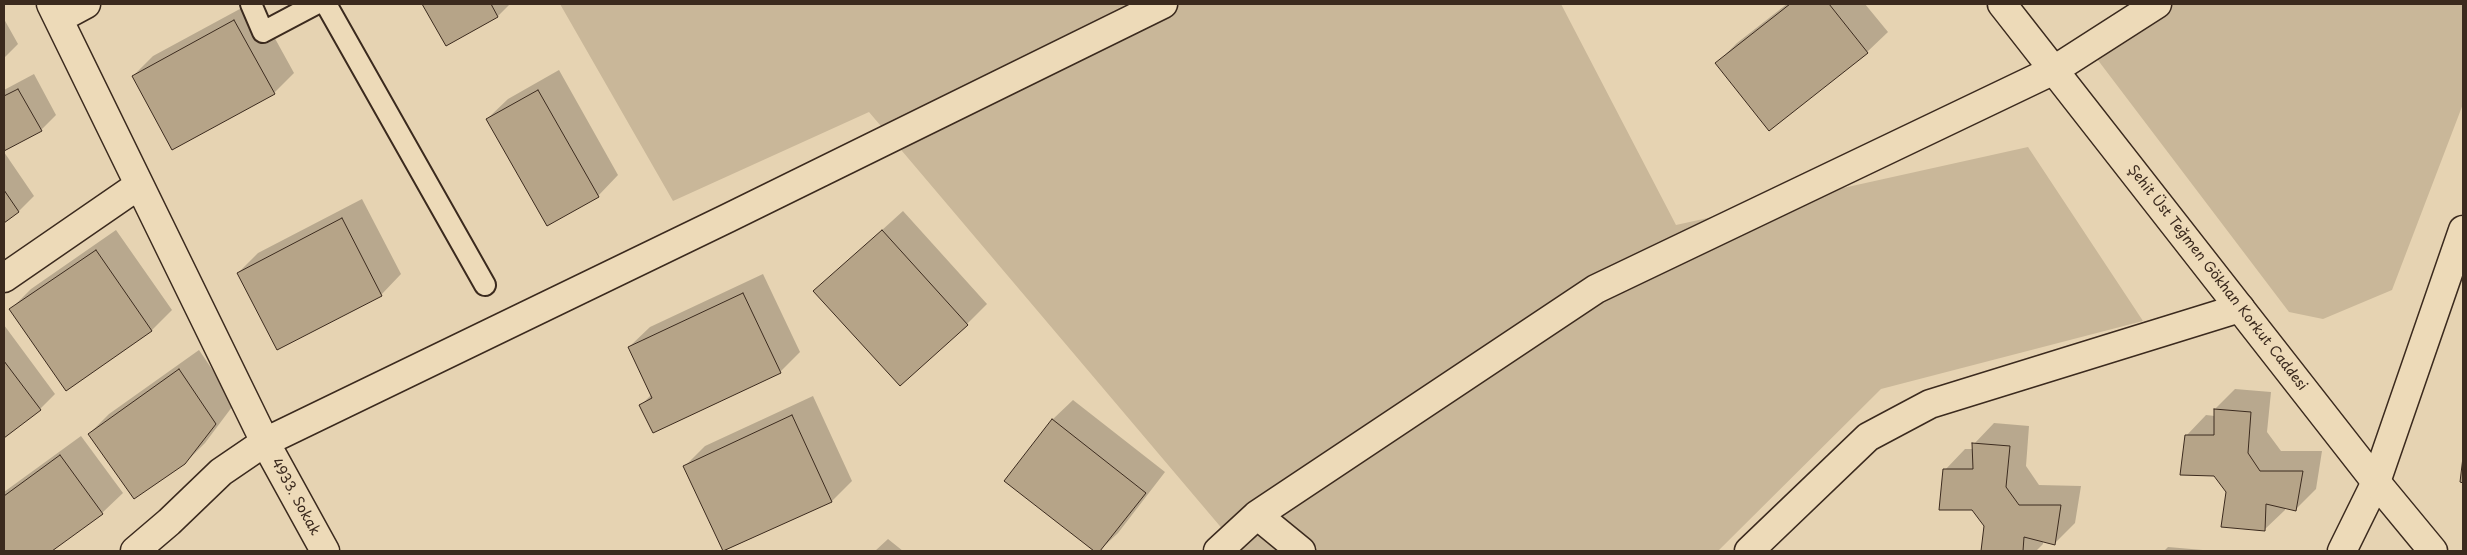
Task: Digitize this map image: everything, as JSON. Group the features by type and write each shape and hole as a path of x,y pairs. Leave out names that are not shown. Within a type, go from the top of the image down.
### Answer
{"street":[{"path":"55,11 86,4"},
{"path":"135,551 169,522 221,472 265,442 1163,4"},
{"name":"Şehit Üst Teğmen Gökhan Korkut Caddesi","path":"2002,4 2376,482 2433,551"},
{"path":"1218,551 1257,515 1596,289 2054,70 2156,4"},
{"name":"4933. Sokak","path":"55,11 265,442 325,551"},
{"path":"4,278 139,185"},
{"path":"2342,551 2376,482 2463,230"},
{"path":"1749,551 1868,437 1930,404 2240,308"},
{"path":"1257,515 1301,551"}],"lane":[{"path":"251,4 264,32 316,4"},
{"path":"326,4 485,285"}],"shaded area":[{"path":"560,4 1561,4 1676,225 2028,147 2143,321 1881,389 1718,551 1213,551 1230,538 869,112 673,201"},
{"path":"2174,4 2463,4 2463,104 2392,290 2323,319 2289,312 2091,51"}],"building":[{"path":"422,4 491,4 498,17 446,46"},
{"path":"1790,4 1829,4 1868,53 1769,131 1715,63"},
{"path":"234,20 275,94 172,150 132,76"},
{"path":"18,89 42,131 4,151 4,96"},
{"path":"538,90 599,197 547,226 486,119"},
{"path":"4,190 19,212 4,223"},
{"path":"342,218 382,296 277,350 237,273"},
{"path":"882,230 968,325 900,386 813,291"},
{"path":"96,250 152,331 66,391 9,309"},
{"path":"743,293 781,373 653,433 639,405 652,398 628,347"},
{"path":"4,361 41,410 4,438"},
{"path":"179,369 216,424 185,464 134,499 88,434"},
{"path":"2214,409 2251,412 2248,453 2260,471 2303,471 2296,511 2266,504 2265,531 2221,527 2226,492 2214,476 2180,475 2185,435 2214,435"},
{"path":"792,415 832,502 723,551 683,466"},
{"path":"1052,419 1146,493 1100,551 1094,551 1004,481"},
{"path":"1972,443 2010,446 2006,487 2019,505 2061,505 2055,545 2024,537 2023,551 1981,551 1984,526 1972,510 1939,510 1943,469 1973,469"},
{"path":"60,455 103,514 52,551 4,551 4,496"},
{"path":"2463,457 2463,483 2460,482"}]}
